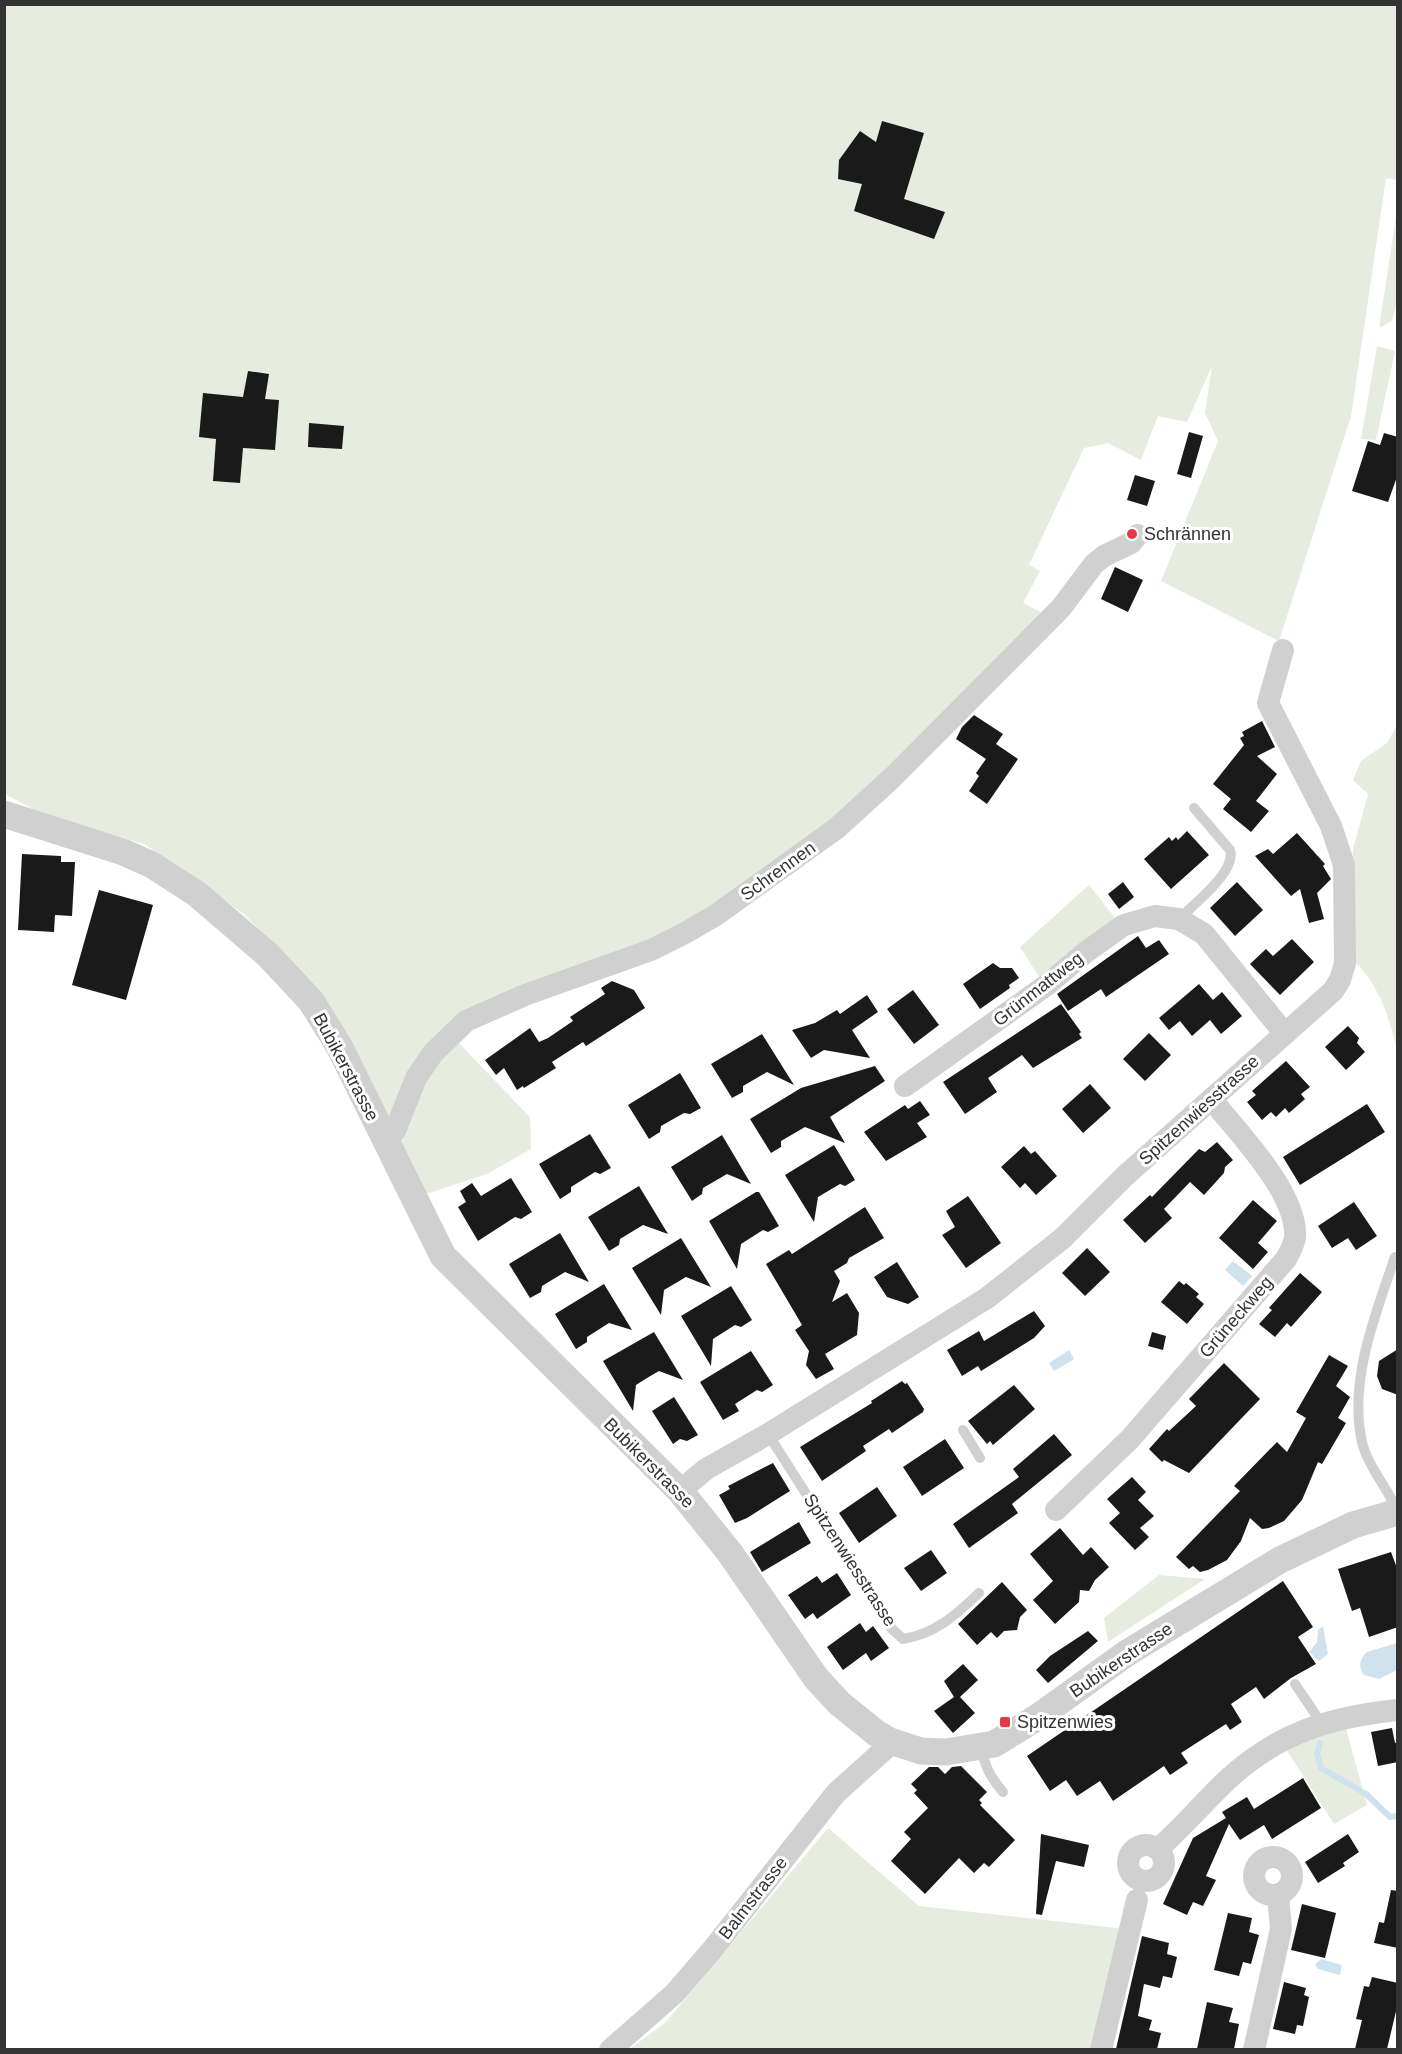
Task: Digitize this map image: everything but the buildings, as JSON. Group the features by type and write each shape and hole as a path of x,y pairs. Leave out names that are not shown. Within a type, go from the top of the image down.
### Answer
{"street":[{"name":"Schrennen","path":"383,1138 395,1131 416,1078 433,1053 466,1021 525,995 651,950 686,933 716,915 837,828 892,777 1061,608 1094,564 1104,556 1131,543 1138,535"},
{"name":"Spitzenwiesstrasse","path":"680,1491 706,1469 768,1434 987,1298 1063,1238 1126,1175 1333,991 1340,980 1345,963 1344,864 1340,847 1268,703 1283,650"},
{"name":"Bubikerstrasse","path":"4,814 123,852 152,865 222,914 268,955 311,1001 339,1046 443,1256 680,1491 730,1553 816,1678 839,1703 876,1733 890,1741 921,1751 946,1752 982,1747 1010,1736 1127,1653 1280,1560 1353,1525 1397,1512"},
{"name":"Grünmattweg","path":"905,1086 1048,984 1086,952 1124,925 1155,916 1179,919 1204,934 1285,1034"},
{"name":"Grüneckweg","path":"1056,1510 1130,1439 1286,1259 1291,1249 1294,1229 1286,1202 1247,1143 1212,1100"},
{"path":"1101,2049 1139,1890 1129,1870 1128,1861 1131,1853 1145,1845 1158,1849 1226,1780 1251,1760 1288,1737 1343,1716 1398,1710"},
{"name":"Balmstrasse","path":"610,2049 675,1993 712,1950 836,1792 890,1741"},
{"path":"1254,2049 1281,1929 1278,1895"}],"lane":[{"path":"1179,919 1228,870 1233,857 1230,850 1194,808"},
{"path":"1395,1257 1376,1311 1368,1346 1360,1383 1359,1416 1363,1445 1370,1463 1391,1496 1397,1512"},
{"path":"963,1430 980,1458"},
{"name":"Spitzenwiesstrasse","path":"768,1434 892,1629 903,1639 920,1636 949,1621 979,1593"},
{"path":"1295,1684 1322,1724"},
{"path":"982,1747 984,1761 991,1778 1003,1792"}],"shaded area":[{"path":"4,5 1397,5 1397,180 1386,178 1351,416 1279,641 1161,581 1218,441 1205,413 1212,366 1187,422 1158,416 1141,460 1108,443 1084,448 1029,565 1040,571 1023,603 1049,616 835,824 687,928 464,1016 390,1122 320,993 244,914 144,844 42,814 5,794"},
{"path":"1397,211 1397,302 1392,321 1379,328"},
{"path":"1377,346 1395,351 1376,440 1361,439"},
{"path":"1397,725 1397,1050 1382,1001 1370,979 1353,960 1349,923 1353,849 1368,794 1353,780 1361,761 1387,743"},
{"path":"1089,885 1116,919 1039,977 1020,947"},
{"path":"450,1034 530,1117 531,1149 487,1174 423,1195 395,1131"},
{"path":"1159,1575 1205,1579 1108,1642 1104,1618"},
{"path":"1345,1725 1367,1805 1334,1824 1286,1749"},
{"path":"828,1828 919,1906 1126,1929 1097,2049 628,2050 665,2023"}],"water":[{"path":"1233,1261 1252,1276 1243,1286 1225,1270"},
{"path":"1069,1350 1074,1359 1054,1371 1049,1363"},
{"path":"1323,1626 1328,1654 1319,1661 1309,1652 1317,1642 1318,1630"},
{"path":"1397,1643 1397,1670 1379,1679 1364,1675 1360,1663 1367,1652"},
{"path":"1321,1959 1342,1965 1340,1975 1318,1969 1315,1964"}],"waterway":[{"path":"1320,1743 1317,1753 1321,1768 1366,1794 1390,1817 1398,1816"}],"place":[{"name":"Schrännen","path":"1132,534"},
{"name":"Spitzenwies","path":"1005,1722"}]}
